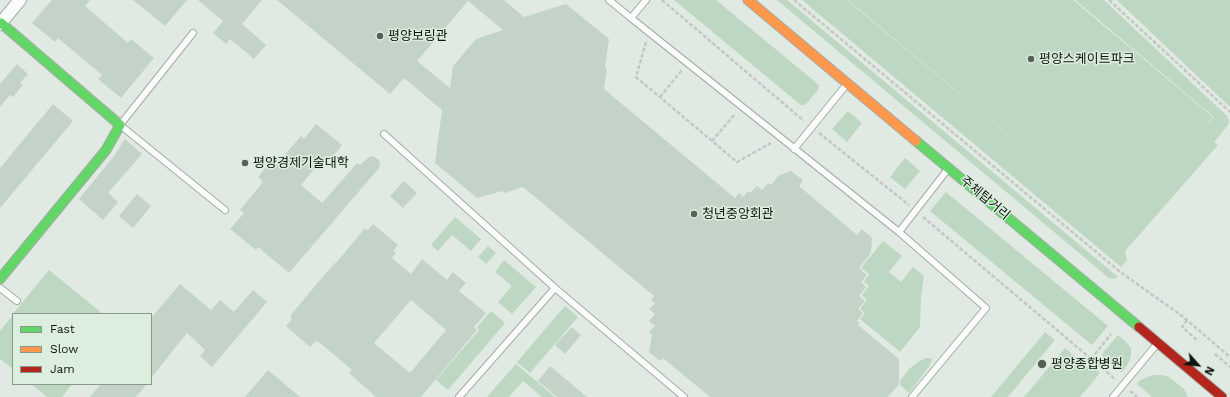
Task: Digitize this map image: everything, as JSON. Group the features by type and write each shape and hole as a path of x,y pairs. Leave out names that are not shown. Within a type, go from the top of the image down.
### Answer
{"main road":[{"name":"주체탑거리","path":"750,1 1220,396"},
{"path":"0,24 120,125 106,150 0,279"}],"street":[{"path":"0,24 20,0"}],"lane":[{"path":"609,0 899,232 986,308 913,397"},
{"path":"631,18 646,0"},
{"path":"193,34 120,125 225,210"},
{"path":"794,149 847,84"},
{"path":"384,134 555,288 684,397"},
{"path":"899,232 949,168"},
{"path":"0,288 17,302"},
{"path":"459,397 555,288"},
{"path":"1113,397 1158,343"}],"path":[{"path":"662,0 812,127 915,210 1137,397"},
{"path":"794,0 1119,271 1187,320 1230,356"},
{"path":"1109,0 1230,112"},
{"path":"642,56 636,77 736,162 781,138"},
{"path":"660,97 673,81"},
{"path":"712,141 741,106"},
{"path":"1187,320 1182,327 1198,341"},
{"path":"1091,359 1111,334"},
{"path":"1215,354 1230,367"}],"green space":[{"path":"674,0 716,0 819,85 818,90 806,104 802,106"},
{"path":"777,0 787,0 1118,277 1114,279 1109,278"},
{"name":"평양스케이트파크","path":"802,0 847,0 1121,229 848,0 1073,0 1213,117 1203,130 1214,117 1075,0 1104,0 1227,116 1229,120 1228,125 1214,142 1218,145 1125,251 1127,260 1121,267"},
{"path":"1117,0 1230,0 1230,107 1120,3"},
{"path":"848,111 862,123 847,142 832,129"},
{"path":"905,158 920,171 905,189 890,177"},
{"path":"946,192 1108,326 1092,345 930,211"},
{"path":"455,217 481,239 471,251 452,235 438,251 431,245"},
{"path":"883,241 902,256 889,272 901,282 913,267 924,276 921,296 920,327 900,352 860,319 865,313 860,309 867,300 862,295 869,286 864,282 869,274 861,268"},
{"path":"488,246 496,253 486,264 478,257"},
{"path":"504,260 536,287 512,314 498,302 512,286 495,272"},
{"path":"49,270 102,313 14,313"},
{"path":"565,306 578,317 530,373 517,362"},
{"path":"491,311 505,323 448,390 436,380 479,330 477,327"},
{"path":"12,316 12,368 0,359 0,331"},
{"path":"1045,332 1055,340 1008,397 991,397"},
{"path":"1118,335 1131,348 1131,356 1128,364 1122,372 1101,355"},
{"path":"1065,348 1090,369 1093,366 1100,373 1080,397 1024,397"},
{"path":"926,358 931,358 932,360 928,368 909,393 900,385 900,381 909,369"},
{"path":"516,364 555,397 542,397 523,381 509,397 487,397"},
{"path":"1155,375 1169,377 1184,389 1188,397 1152,397 1137,384 1139,381 1147,377"},
{"path":"32,385 71,385 62,397 47,397"}],"building":[{"path":"52,0 90,0 85,6 128,43 131,39 154,58 121,98 98,79 102,75 58,38 55,42 32,23"},
{"path":"133,0 187,0 165,26"},
{"path":"198,0 262,0 242,24 266,45 254,59 230,39 226,44 213,33 223,21"},
{"name":"청년중앙회관","path":"277,0 504,0 524,17 566,4 609,39 604,89 735,198 739,193 743,197 748,191 750,193 757,186 762,190 768,183 771,185 778,176 791,171 803,180 799,186 857,235 862,229 872,238 871,253 859,268 867,275 861,282 866,287 859,296 865,301 858,309 863,313 857,321 860,323 858,325 899,359 899,384 888,397 710,397 663,358 660,361 649,352 652,335 649,332 655,326 649,321 655,314 649,309 655,303 651,300 654,296 523,187 505,193 502,191 477,198 435,163 442,110 404,78 390,94","holes":["468,1 503,30 476,39 453,66 450,88 417,61"]},
{"path":"17,64 28,74 20,83 23,85 13,97 10,95 0,107 0,84"},
{"path":"53,104 73,121 0,208 0,168"},
{"path":"316,124 342,145 330,160 325,156 301,185 322,203 357,163 360,165 369,157 373,156 379,160 380,164 379,168 289,273 258,247 256,250 230,229 244,213 240,210 263,182 258,177 272,160 277,164 301,136 304,139"},
{"path":"125,139 142,154 108,193 118,202 103,220 79,199 114,156"},
{"path":"404,181 417,193 403,208 390,196"},
{"path":"137,194 151,206 133,228 119,216"},
{"path":"373,224 398,245 393,251 396,253 392,258 411,274 422,259 447,280 453,272 466,283 459,291 486,313 474,327 477,330 421,397 376,397 349,373 352,370 319,342 318,343 316,341 310,347 286,326 292,319 290,316 320,280 365,228 367,231","holes":["411,300 446,330 410,373 374,343"]},
{"path":"180,284 211,310 220,300 234,312 253,290 267,302 212,367 200,356 205,350 187,333 152,377 152,317"},
{"path":"572,327 581,335 565,354 555,345"},
{"path":"550,366 587,397 557,397 538,381"},
{"path":"268,370 300,397 245,397"},
{"path":"100,385 146,385 136,397 90,397"}],"traffic: fast":[{"path":"0,279 106,150 120,125 1,23"},
{"path":"916,141 1139,327"}],"traffic: slow":[{"path":"748,0 916,141"}],"traffic: jam":[{"path":"1139,327 1222,397"}],"place":[{"name":"평양보링관","path":"380,36"},
{"name":"평양스케이트파크","path":"1031,59"},
{"name":"평양경제기술대학","path":"245,163"},
{"name":"청년중앙회관","path":"694,214"},
{"name":"평양종합병원","path":"1042,364"}]}
